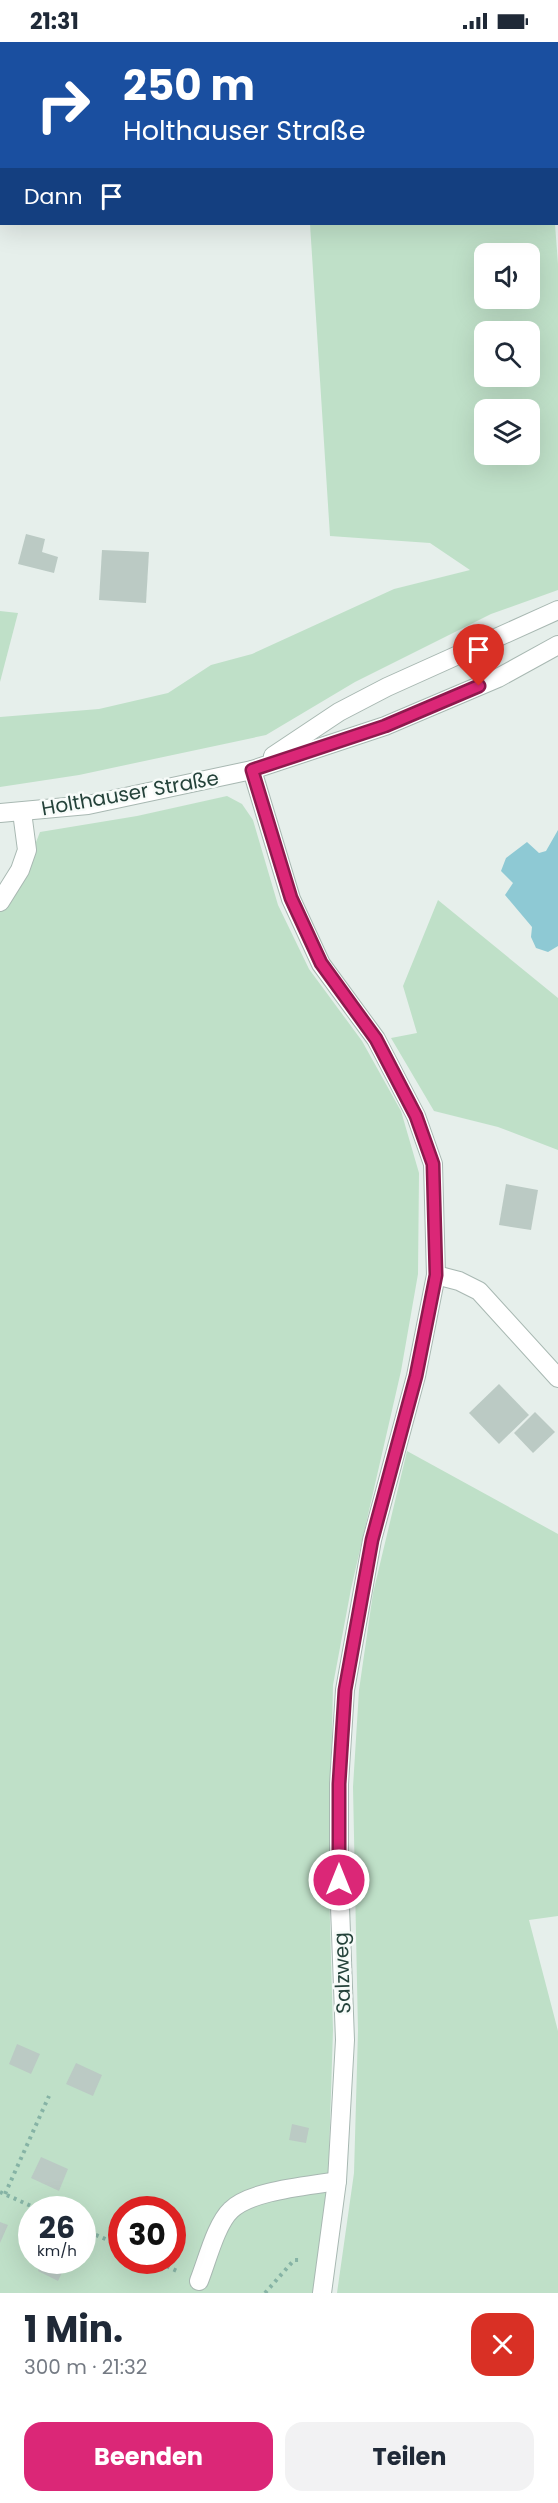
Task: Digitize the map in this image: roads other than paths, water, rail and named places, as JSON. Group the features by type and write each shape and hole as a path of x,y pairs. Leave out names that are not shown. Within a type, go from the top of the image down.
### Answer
{"street":[{"path":"252,770 339,712 558,610"},
{"name":"Holthauser Straße","path":"0,813 87,805 252,770 385,726 498,678 558,645"},
{"name":"Salzweg","path":"252,770 291,898 321,963 376,1039 416,1116 433,1164 436,1275 416,1376 372,1540 345,1690 339,1784 339,1880 345,2040 337,2181 322,2293"},
{"path":"0,902 20,870 27,850 22,812"},
{"path":"436,1275 459,1281 479,1291 558,1378"},
{"path":"199,2281 220,2225 230,2210 242,2202 274,2191 337,2181"}],"water":[{"path":"558,830 558,946 548,952 536,948 531,937 532,927 505,895 513,883 501,871 506,858 527,842 539,853 546,851"}]}
